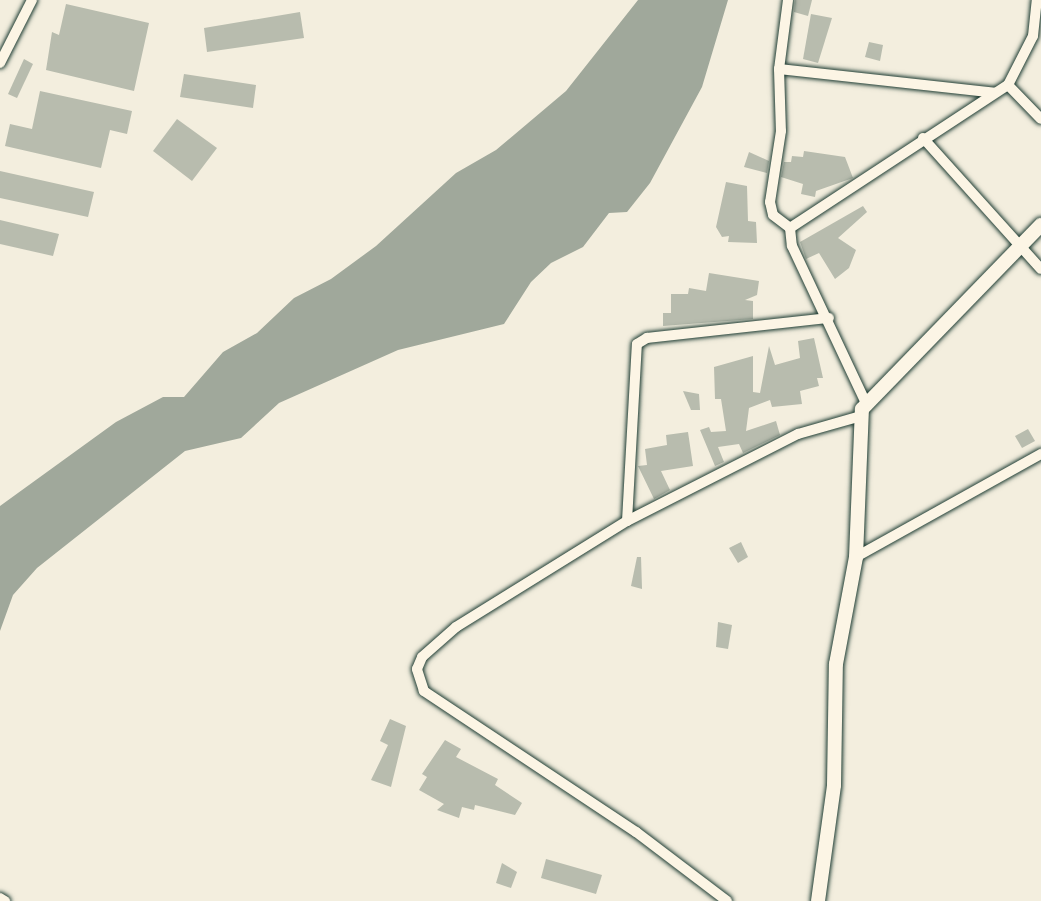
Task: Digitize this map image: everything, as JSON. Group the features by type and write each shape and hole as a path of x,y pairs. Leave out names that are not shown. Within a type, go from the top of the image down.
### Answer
{"street":[{"path":"0,63 32,0"},
{"path":"788,0 779,69 781,131 770,201 773,215 790,228 792,246 829,318 864,409 856,557 836,664 834,785 818,901"},
{"path":"790,228 923,138 1008,85 1037,34 1037,0"},
{"path":"779,69 995,93"},
{"path":"1008,85 1041,119"},
{"path":"923,138 1041,269"},
{"path":"727,901 636,832 424,692 417,681 422,657 456,627 627,521 798,434 864,409 1019,245 1041,225"},
{"path":"627,521 637,344 647,338 829,318"},
{"path":"856,557 1041,453"},
{"path":"0,898 4,901"}],"shaded area":[{"path":"638,0 728,0 702,87 650,183 627,212 609,213 583,247 551,263 531,282 504,324 398,350 279,403 241,438 185,451 37,568 13,595 0,631 0,506 116,422 163,397 184,397 223,352 257,333 294,298 331,279 376,246 456,173 496,150 566,91"}],"building":[{"path":"795,0 812,0 808,16 794,12"},
{"path":"66,4 149,23 134,91 46,70 52,32 59,35"},
{"path":"300,12 304,38 207,52 204,28"},
{"path":"811,14 832,18 818,63 803,59"},
{"path":"869,42 883,45 880,61 865,57"},
{"path":"24,59 33,64 17,98 8,94"},
{"path":"184,74 256,85 253,108 180,97"},
{"path":"40,91 132,111 127,134 110,130 101,168 5,146 10,124 32,129"},
{"path":"177,119 217,148 192,181 153,151"},
{"path":"804,151 845,157 853,178 816,191 815,197 801,194 803,184 781,177 784,162 791,162 792,156 803,157"},
{"path":"749,152 769,161 767,173 744,167"},
{"path":"0,171 94,192 88,217 0,198"},
{"path":"726,182 747,186 748,221 756,222 757,243 728,242 729,236 722,237 716,227"},
{"path":"863,206 867,212 838,238 856,250 849,268 835,279 819,253 806,259 800,242"},
{"path":"0,220 59,234 53,256 0,244"},
{"path":"709,273 759,281 757,295 745,300 753,301 753,319 663,326 663,313 671,313 671,294 688,294 689,288 706,291"},
{"path":"814,338 823,378 817,378 819,386 800,391 802,404 772,407 770,400 749,408 746,431 776,421 780,435 743,453 739,444 718,447 724,462 715,466 700,430 709,427 711,432 726,431 721,399 715,399 714,367 753,356 753,392 760,393 769,346 775,365 800,358 798,341"},
{"path":"683,391 699,394 700,410 691,410"},
{"path":"1028,429 1035,441 1022,448 1015,436"},
{"path":"688,432 693,466 661,471 670,490 654,499 638,466 647,465 645,449 667,445 666,435"},
{"path":"741,542 748,557 738,563 729,548"},
{"path":"637,557 641,557 642,589 631,586"},
{"path":"718,622 732,625 728,649 716,647"},
{"path":"390,719 406,726 391,787 371,780 388,745 380,741"},
{"path":"445,740 461,749 456,757 498,779 495,785 522,803 515,815 475,805 474,810 462,807 459,818 437,810 444,804 419,790 427,777 422,774"},
{"path":"546,859 602,875 596,894 541,878"},
{"path":"502,863 517,872 511,888 496,883"}]}
